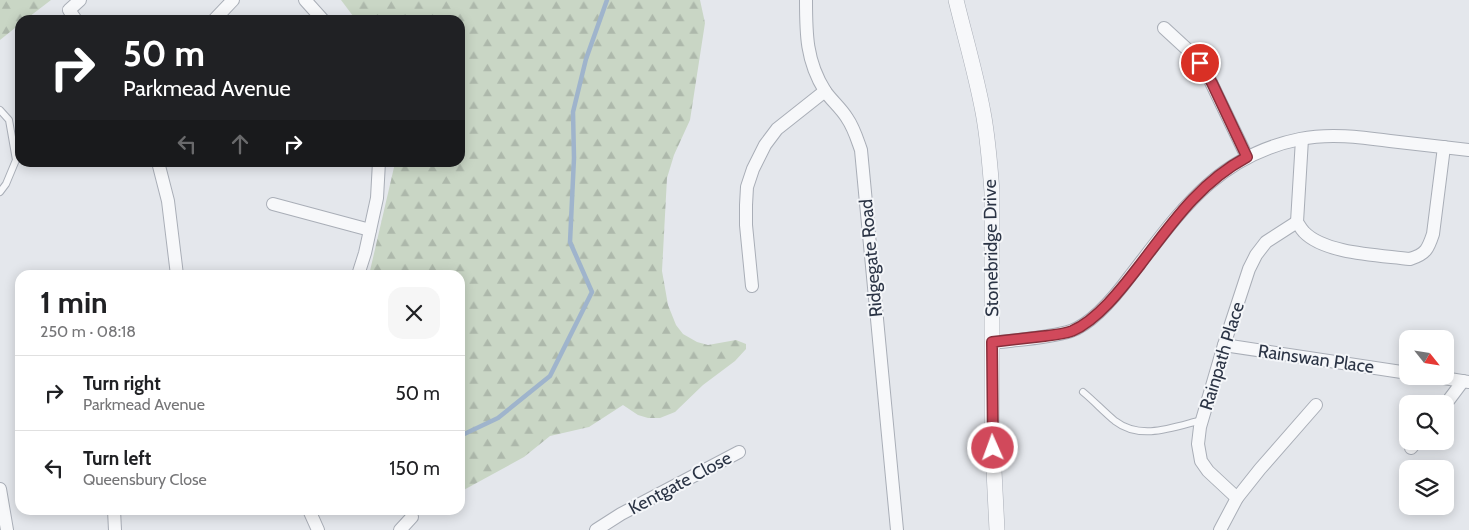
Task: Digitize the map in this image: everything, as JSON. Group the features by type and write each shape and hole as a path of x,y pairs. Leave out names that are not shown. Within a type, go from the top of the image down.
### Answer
{"street":[{"path":"72,15 68,10 80,0"},
{"path":"219,15 234,0"},
{"path":"305,0 318,15"},
{"name":"Ridgegate Road","path":"806,0 808,51 825,91 848,118 861,150 898,530"},
{"name":"Stonebridge Drive","path":"956,0 983,114 992,192 992,431 997,530"},
{"path":"1164,28 1200,63 1212,83 1247,157"},
{"path":"752,286 746,205 747,187 753,169 764,145 777,129 825,91"},
{"path":"992,342 1072,331 1091,319 1114,297 1200,191 1216,177 1247,157 1270,147 1302,138 1343,136 1469,150"},
{"path":"1302,138 1297,222 1309,236 1338,249 1410,259 1420,256 1425,252 1433,234 1444,147"},
{"path":"159,167 168,202 176,270"},
{"path":"360,270 377,198 379,167"},
{"path":"273,204 370,230"},
{"name":"Rainpath Place","path":"1237,498 1208,471 1201,461 1198,444 1202,420 1249,269 1256,255 1266,242 1297,222"},
{"name":"Rainswan Place","path":"1224,346 1399,372"},
{"path":"1454,395 1466,382"},
{"path":"1220,530 1237,498 1316,405"},
{"name":"Kentgate Close","path":"596,530 621,514 739,452"},
{"path":"0,489 7,530"},
{"path":"114,515 115,530"},
{"path":"311,515 318,530"},
{"path":"400,530 412,517"}],"lane":[{"path":"0,110 9,120 15,154"},
{"path":"0,192 6,184 15,162"},
{"path":"1083,392 1117,423 1141,432 1152,432 1202,420"}],"green space":[{"path":"0,0 51,0 32,15 15,15 15,28 0,40"},
{"path":"341,0 700,0 705,23 690,120 674,155 667,178 662,271 668,305 676,325 683,334 697,342 708,345 736,340 746,344 746,349 735,361 703,385 675,412 660,418 648,418 638,415 623,405 589,427 550,436 524,457 465,489 465,270 370,270 394,167 465,167 465,15 352,15"}],"waterway":[{"path":"465,434 498,418 550,376 592,292 570,242 574,158 573,112 586,59 607,0"}],"route":[{"path":"993,448 992,342 1072,331 1091,319 1114,297 1200,191 1216,177 1247,157 1212,83 1200,63"}]}
